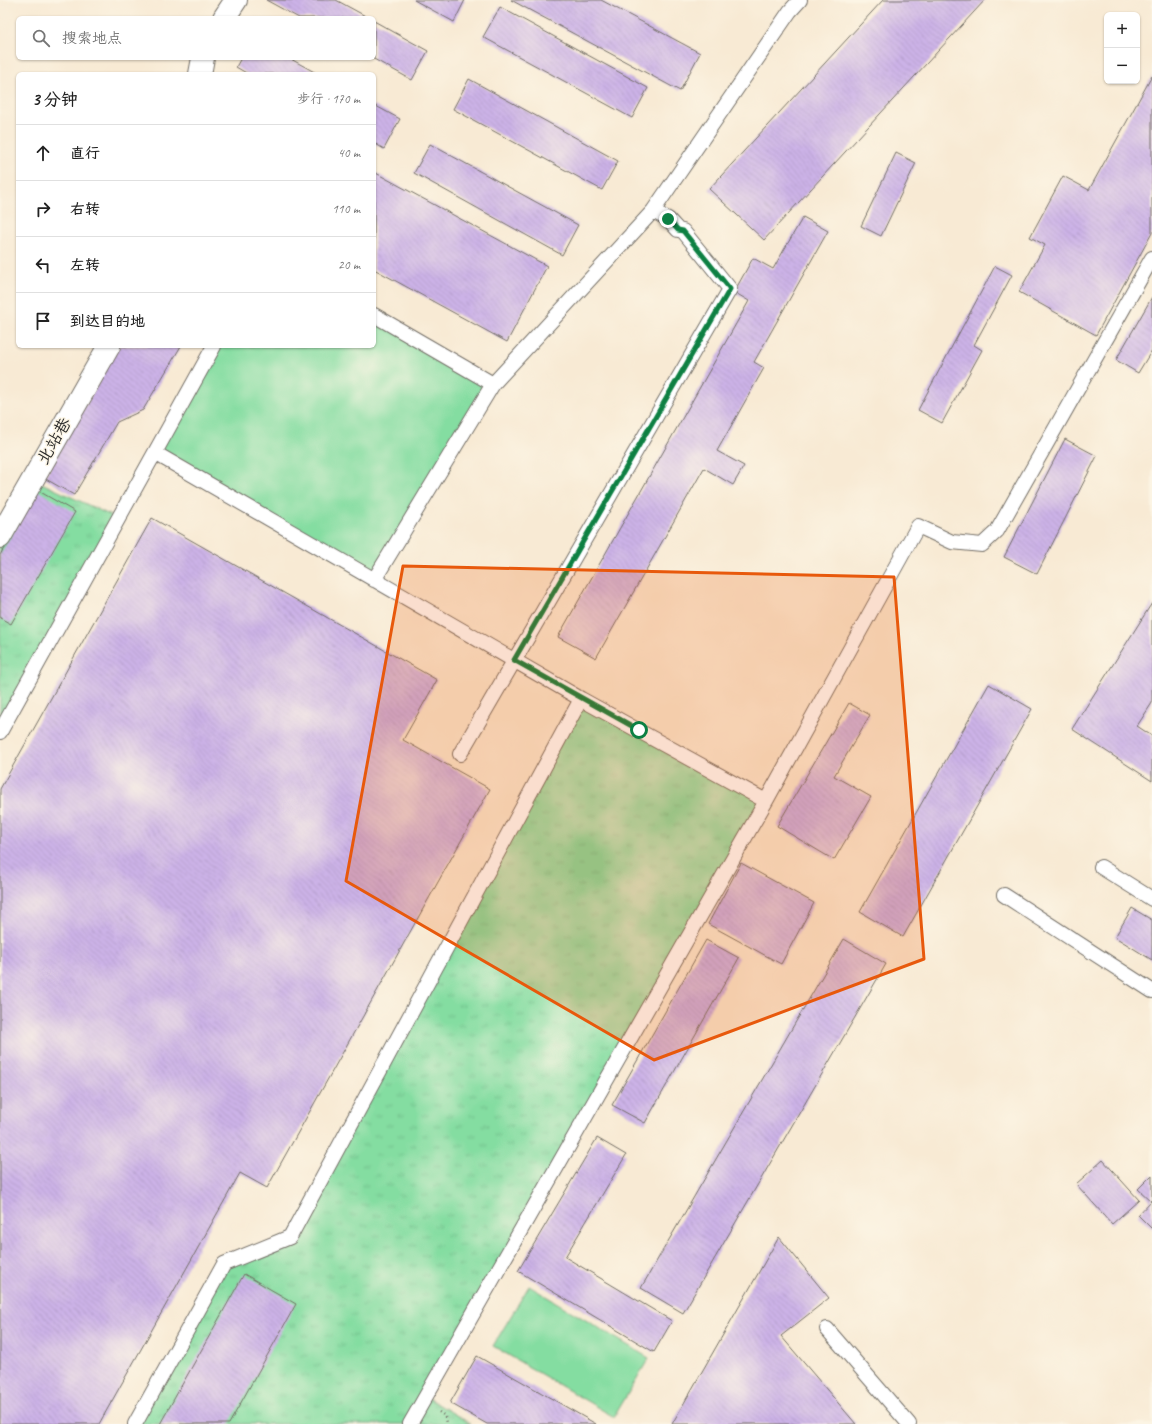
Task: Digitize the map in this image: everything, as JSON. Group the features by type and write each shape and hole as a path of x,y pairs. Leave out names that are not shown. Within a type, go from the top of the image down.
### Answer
{"street":[{"path":"225,16 236,0"},
{"path":"200,72 203,60"},
{"name":"北站巷","path":"0,536 108,348"}],"lane":[{"path":"374,580 493,384 653,211 790,11 800,0"},
{"path":"460,754 730,289 683,231 678,230 668,219 653,211"},
{"path":"410,1424 766,801 918,526 952,542 982,545 997,531 1152,258"},
{"path":"376,316 493,384"},
{"path":"0,732 213,348"},
{"path":"155,453 581,699 766,801"},
{"path":"134,1424 224,1264 290,1237 581,699"},
{"path":"1101,867 1152,898"},
{"path":"1004,895 1152,991"},
{"path":"827,1329 909,1424"}],"highlighted area":[{"path":"403,566 894,577 924,959 654,1060 346,881"}],"green space":[{"path":"376,316 493,384 374,580 155,453 213,348 376,348"},
{"path":"33,479 118,519 0,732 0,537"},
{"path":"581,699 766,801 426,1397 471,1424 135,1424 224,1264 290,1237"},
{"path":"529,1286 649,1358 614,1417 493,1346"}],"building":[{"path":"266,0 336,0 365,16 295,16"},
{"path":"414,0 465,0 454,22"},
{"path":"511,0 601,0 700,53 680,91"},
{"path":"883,0 985,0 764,240 709,189"},
{"path":"500,7 648,88 632,118 483,37"},
{"path":"376,22 428,51 412,80 376,60"},
{"path":"240,60 293,60 314,72 245,72 236,67"},
{"path":"1152,76 1152,233 1096,335 1019,292 1045,245 1030,237 1063,176 1089,190"},
{"path":"469,79 618,161 602,190 453,109"},
{"path":"376,106 400,119 384,149 376,144"},
{"path":"430,144 578,225 562,255 414,173"},
{"path":"896,153 916,163 881,236 861,226"},
{"path":"376,173 547,266 507,342 376,270"},
{"path":"803,217 828,231 754,362 764,368 717,451 744,466 733,485 704,468 596,658 558,637 749,301 734,292 753,258 773,269"},
{"path":"995,266 1012,275 974,345 982,350 942,423 918,410"},
{"path":"1152,297 1152,350 1138,373 1116,360"},
{"path":"118,348 180,348 143,410 117,422 74,495 44,478"},
{"path":"1065,439 1097,456 1037,574 1004,557"},
{"path":"37,490 75,512 11,624 0,618 0,555"},
{"path":"152,518 437,680 403,740 490,789 267,1188 240,1173 99,1424 0,1424 0,789"},
{"path":"1152,603 1152,703 1137,726 1152,736 1152,781 1072,729"},
{"path":"989,684 1032,709 903,937 860,912"},
{"path":"849,703 870,715 834,776 871,797 834,860 777,826"},
{"path":"741,863 814,903 781,964 708,924"},
{"path":"1132,908 1152,920 1152,960 1115,937"},
{"path":"844,939 886,964 683,1313 641,1288"},
{"path":"706,940 739,958 645,1123 612,1105"},
{"path":"597,1138 626,1155 565,1257 672,1321 654,1352 518,1271"},
{"path":"1103,1160 1139,1200 1112,1224 1076,1184"},
{"path":"1152,1175 1152,1229 1138,1215 1151,1201 1138,1189"},
{"path":"779,1237 829,1298 781,1336 856,1424 672,1424"},
{"path":"244,1274 296,1304 229,1424 160,1424"},
{"path":"477,1356 596,1424 487,1424 450,1403"}],"route":[{"path":"639,730 581,699 514,660 730,289 683,231 678,230 668,219"}]}
